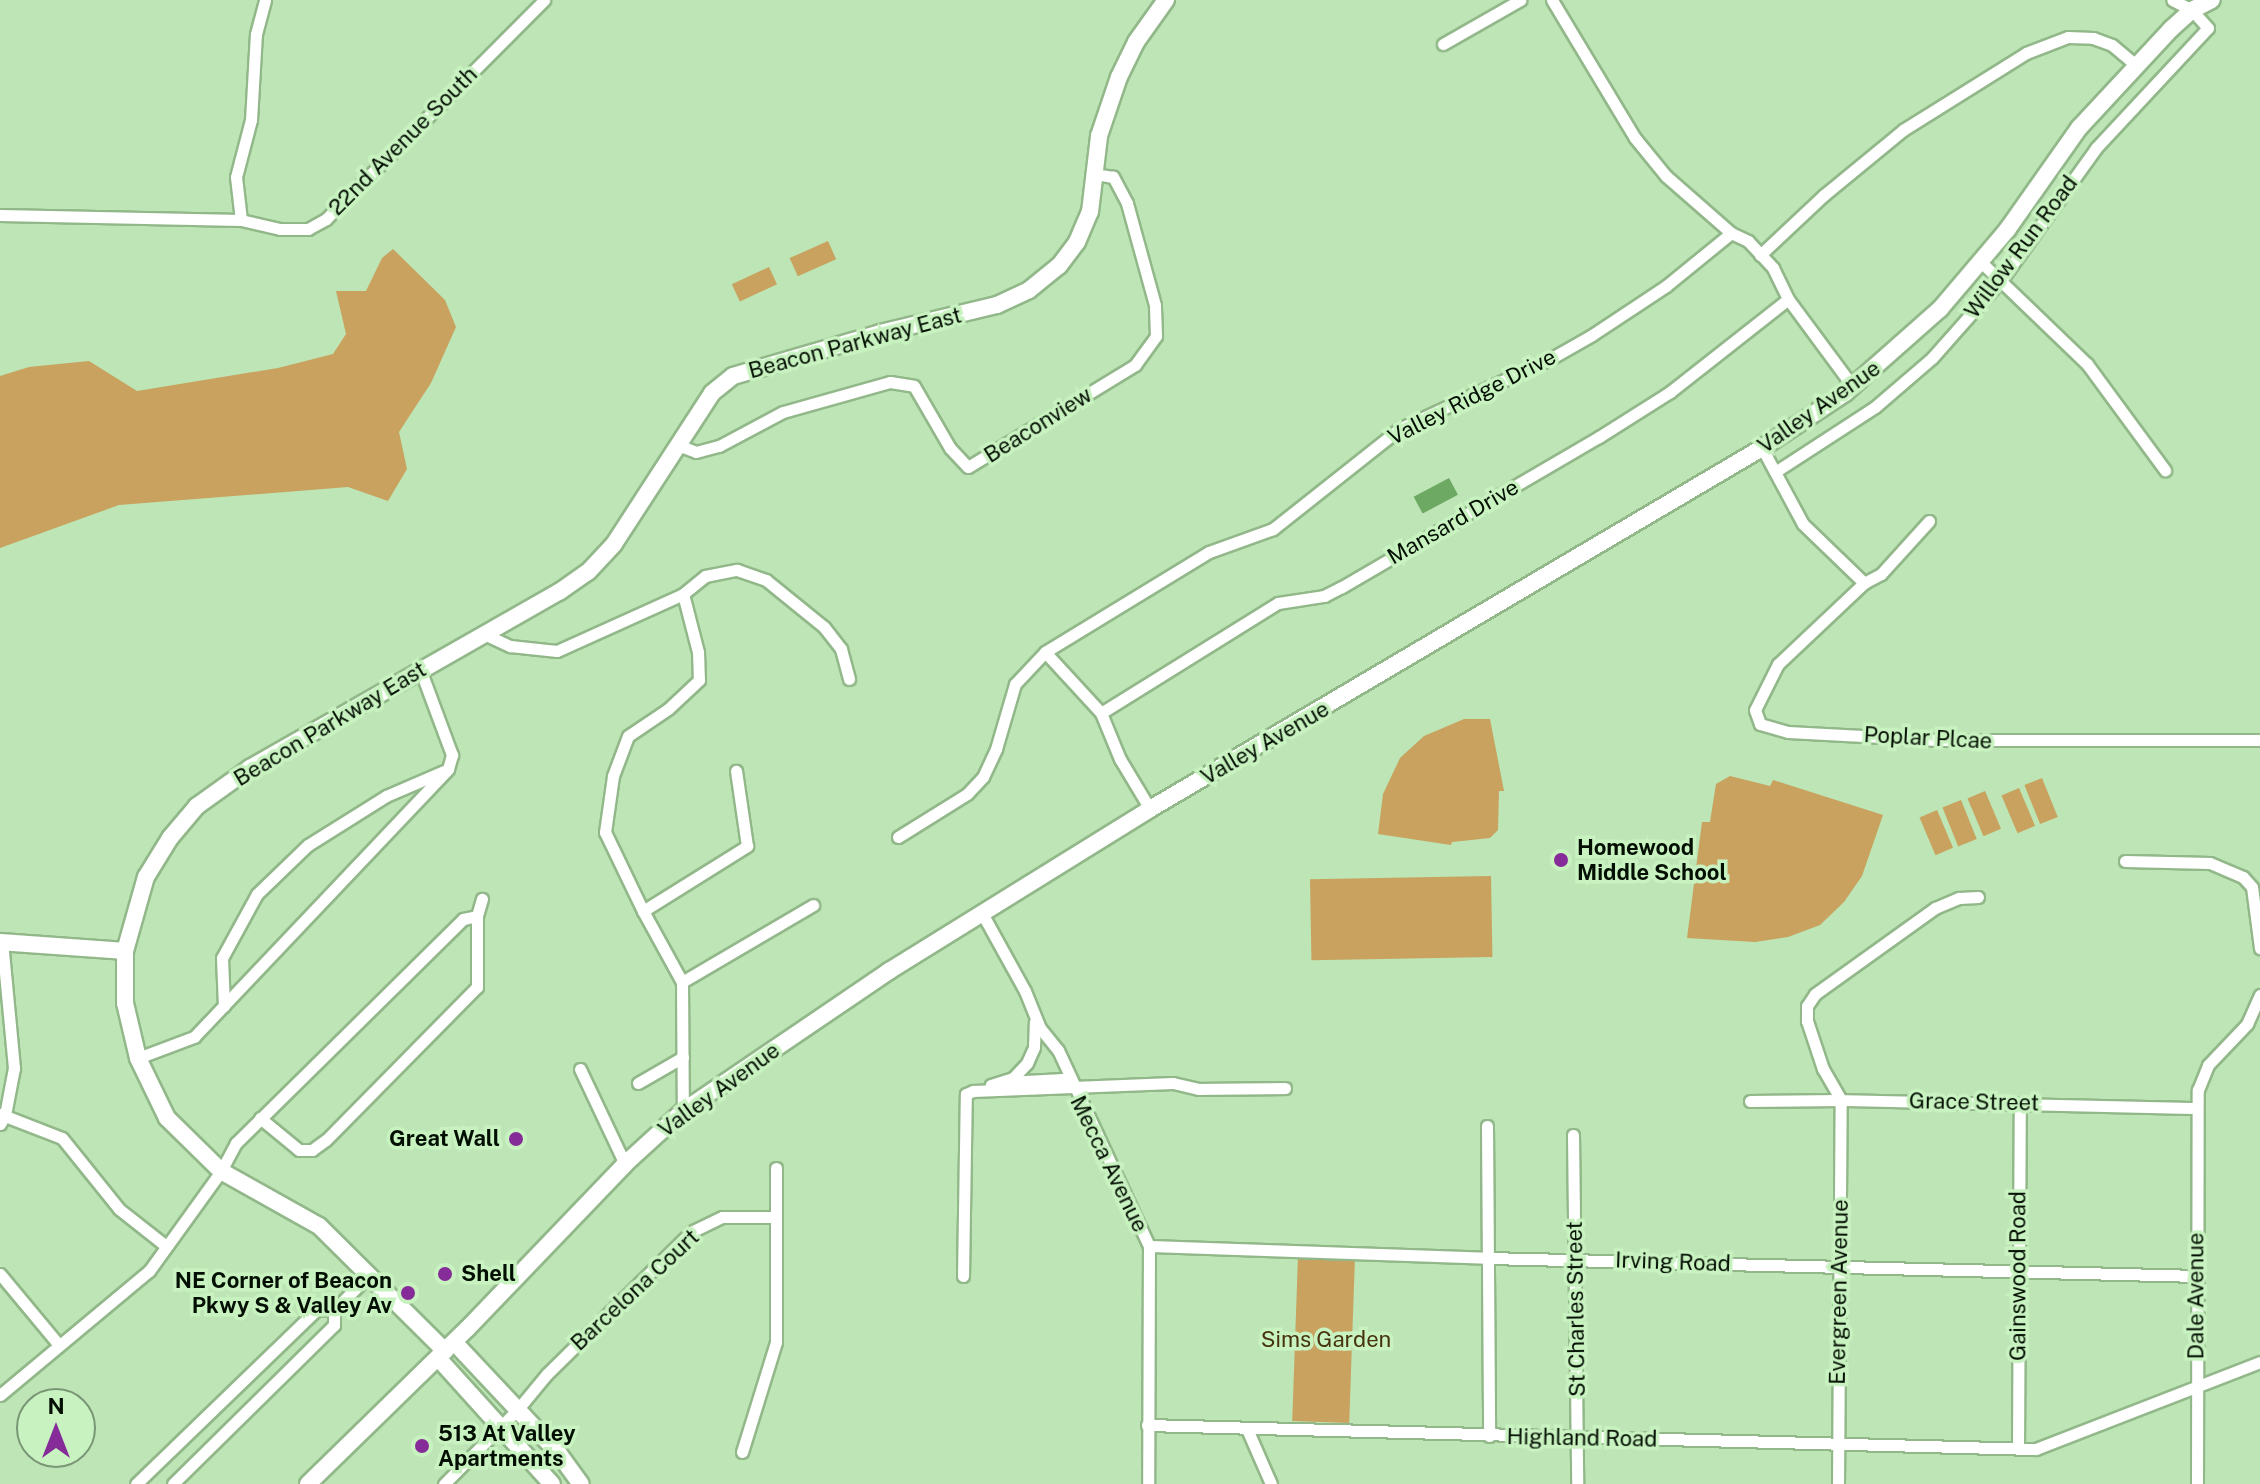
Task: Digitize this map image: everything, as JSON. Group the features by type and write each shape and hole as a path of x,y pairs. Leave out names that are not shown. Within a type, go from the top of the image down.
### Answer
{"main road":[{"name":"Beacon Parkway East","path":"445,1350 319,1226 221,1171 167,1118 138,1058 125,1003 125,951 146,877 170,838 197,806 250,768 588,572 614,544 712,393 733,376 880,333 997,305 1029,290 1059,266 1077,242 1090,212 1099,136 1119,77 1136,42 1166,0"},
{"name":"Valley Avenue","path":"308,1484 445,1350 625,1164 683,1111 889,971 1150,809 1762,448 1853,387 1931,317 1981,262 2079,128 2192,10 2212,0"},
{"path":"1,942 125,951"},
{"path":"445,1350 518,1409 581,1484"},
{"path":"445,1350 502,1426 552,1484"}],"street":[{"path":"241,220 236,177 251,120 256,34 265,0"},
{"name":"22nd Avenue South","path":"0,215 241,220 280,229 308,229 326,219 544,0"},
{"path":"1443,44 1520,0"},
{"path":"1552,0 1635,138 1666,176 1731,233 1748,241 1773,268 1788,299 1853,387"},
{"path":"2172,0 2192,10"},
{"name":"Willow Run Road","path":"1775,472 1875,407 1932,358 2002,279 2096,148 2208,28 2192,10"},
{"path":"1760,255 1824,195 1903,130 2018,57 2041,46 2081,37 2112,45 2137,66"},
{"name":"Beaconview","path":"678,445 696,452 719,446 783,412 890,382 914,386 950,448 968,467 1135,365 1156,336 1155,305 1127,203 1113,177 1095,174"},
{"name":"Valley Ridge Drive","path":"898,837 967,794 983,777 996,749 1015,684 1045,652 1209,552 1273,529 1399,429 1550,359 1592,335 1666,286 1731,233"},
{"path":"1981,262 2087,364 2165,470"},
{"name":"Mansard Drive","path":"1101,713 1278,603 1324,596 1342,587 1599,437 1670,392 1788,299"},
{"path":"1762,448 1803,524 1864,583 1881,574 1929,521"},
{"path":"484,634 510,646 557,651 683,594 705,576 737,570 766,580 824,627 841,649 849,679"},
{"name":"Poplar Plcae","path":"1864,583 1778,664 1755,710 1760,724 1788,732 1938,740 2112,743 2260,740"},
{"path":"683,594 698,652 699,680 668,709 628,736 613,776 605,832 682,982 683,1111"},
{"path":"1045,652 1101,713 1120,759 1150,809"},
{"path":"138,1058 194,1037 448,769 452,755 420,669"},
{"path":"224,1006 222,958 257,894 308,845 386,796 448,769"},
{"path":"643,911 747,846 736,771"},
{"path":"2125,861 2210,863 2243,877 2252,887 2260,948"},
{"path":"1841,1100 1823,1069 1807,1024 1807,1006 1815,994 1935,908 1959,898 1978,897"},
{"path":"260,1118 299,1150 312,1150 326,1140 477,987 477,916 482,899"},
{"path":"682,982 813,905"},
{"name":"Mecca Avenue","path":"983,915 1035,1016 1063,1062 1149,1246 1148,1484"},
{"path":"0,1395 149,1271 221,1171 236,1143 463,919 477,916"},
{"path":"1,942 14,1052 2,1118 62,1138 119,1209 166,1246"},
{"name":"Dale Avenue","path":"2197,1484 2198,1090 2208,1065 2247,1024 2260,995"},
{"path":"963,1276 964,1099 973,1091 1013,1078 1027,1063 1034,1047 1035,1016"},
{"path":"638,1083 683,1057"},
{"path":"580,1069 625,1164"},
{"path":"993,1086 1063,1079 1072,1086 1173,1083 1199,1089 1285,1088"},
{"name":"Grace Street","path":"1750,1101 1841,1100 2197,1108"},
{"name":"Evergreen Avenue","path":"1838,1484 1841,1100"},
{"name":"Gainswood Road","path":"2018,1449 2020,1103"},
{"path":"1487,1126 1489,1436"},
{"name":"St Charles Street","path":"1573,1135 1577,1484"},
{"path":"742,1452 776,1342 776,1168"},
{"name":"Barcelona Court","path":"444,1484 518,1409 547,1374 691,1232 722,1217 775,1217"},
{"name":"Irving Road","path":"1149,1246 2197,1276"},
{"path":"0,1274 59,1345"},
{"path":"173,1484 334,1325 334,1310 370,1274"},
{"path":"136,1484 317,1309 334,1310"},
{"name":"Highland Road","path":"1147,1425 2036,1449 2260,1362"},
{"path":"1247,1429 1271,1484"}],"green space":[{"path":"828,241 836,259 798,276 790,258"},
{"path":"393,249 445,300 456,327 431,383 399,432 407,469 388,501 348,487 119,505 0,548 0,376 29,367 89,361 137,391 278,368 333,354 346,334 336,291 366,291 382,258"},
{"path":"769,267 777,284 740,302 732,284"},
{"path":"1464,719 1490,719 1504,791 1499,791 1498,830 1490,838 1452,842 1451,845 1378,834 1383,794 1400,758 1424,736"},
{"path":"1730,776 1770,786 1773,780 1883,815 1862,876 1844,902 1820,925 1788,937 1755,942 1687,938 1702,822 1710,822 1716,784"},
{"path":"2042,778 2058,817 2040,824 2024,785"},
{"path":"2019,788 2035,826 2018,833 2002,795"},
{"path":"1985,791 2001,829 1984,836 1968,798"},
{"path":"1961,800 1977,839 1958,846 1942,807"},
{"path":"1937,810 1953,848 1936,855 1920,817"},
{"path":"1491,876 1492,957 1311,960 1310,879"},
{"name":"Sims Garden","path":"1298,1256 1355,1258 1349,1423 1292,1421"}],"shaded area":[{"path":"1449,478 1458,495 1423,514 1414,497"}],"place":[{"name":"Homewood Middle School","path":"1561,860"},
{"name":"Great Wall","path":"516,1139"},
{"name":"Shell","path":"445,1274"},
{"name":"NE Corner of Beacon Pkwy S & Valley Av","path":"408,1293"},
{"name":"513 At Valley Apartments","path":"422,1446"}]}
